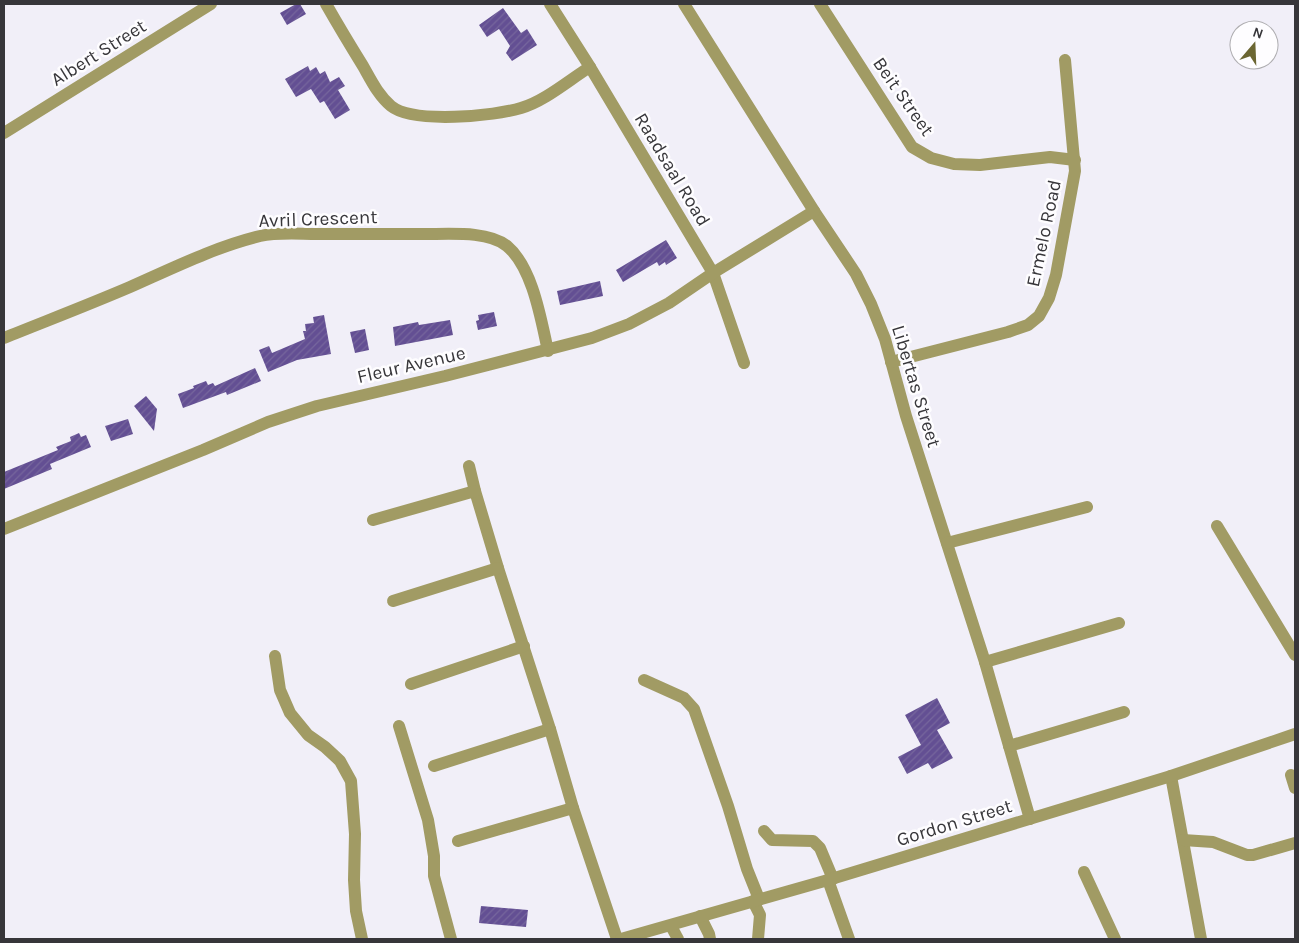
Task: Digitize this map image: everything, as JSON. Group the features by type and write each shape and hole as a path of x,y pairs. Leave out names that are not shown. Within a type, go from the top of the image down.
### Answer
{"street":[{"name":"Albert Street","path":"4,133 211,4"},
{"path":"326,4 380,94 393,107 408,114 486,116 523,108 549,94 590,67"},
{"name":"Raadsaal Road","path":"550,4 590,67 713,273 744,363"},
{"name":"Libertas Street","path":"684,4 814,212 856,274 871,304 885,339 906,416 984,662 1030,818"},
{"name":"Beit Street","path":"820,4 912,147 932,158 954,164 980,164 1050,157 1075,160"},
{"name":"Ermelo Road","path":"891,362 1008,332 1028,325 1039,316 1049,298 1056,275 1074,181 1075,160 1065,60"},
{"name":"Fleur Avenue","path":"4,530 276,419 317,406 548,351 592,338 629,324 670,303 713,273 814,212"},
{"name":"Avril Crescent","path":"4,338 116,293 211,251 262,235 452,234 481,235 509,247 531,284 548,351"},
{"path":"469,466 498,568 550,729 573,808 617,939"},
{"path":"373,520 475,491"},
{"path":"947,543 1087,507"},
{"path":"1218,526 1295,655"},
{"path":"393,601 498,568"},
{"path":"984,662 1119,623"},
{"path":"411,684 524,646"},
{"path":"274,656 280,690 290,713 308,735 340,761 351,781 355,834 354,880 356,911 362,939"},
{"path":"644,680 684,698 690,702 694,709 728,806 756,900 760,915 758,939"},
{"path":"1009,746 1056,734 1124,712"},
{"path":"399,726 428,820 434,856 434,876 451,939"},
{"path":"434,766 550,729"},
{"name":"Gordon Street","path":"621,939 830,880 1172,776 1295,734"},
{"path":"1291,774 1295,788"},
{"path":"1172,776 1201,939"},
{"path":"458,841 573,808"},
{"path":"764,831 772,840 813,841 820,848 849,939"},
{"path":"1183,840 1213,842 1253,856 1295,843"},
{"path":"1084,872 1115,939"},
{"path":"700,916 710,939"},
{"path":"671,926 678,939"}],"building":[{"path":"296,4 300,4 306,14 287,25 280,13"},
{"path":"503,8 521,33 527,29 537,45 512,61 506,53 510,46 499,29 487,37 479,25"},
{"path":"308,66 310,71 316,67 320,74 325,71 330,82 339,77 345,86 338,90 350,110 335,119 324,101 320,103 311,89 296,97 285,79"},
{"path":"666,240 677,258 666,265 665,262 659,266 657,262 623,282 616,270"},
{"path":"600,281 603,296 560,305 557,291"},
{"path":"494,312 497,326 478,330 476,321 479,320 478,315"},
{"path":"324,315 331,354 297,360 268,372 259,350 269,346 272,353 305,339 303,331 306,331 305,324 314,323 313,317"},
{"path":"450,320 453,335 395,346 393,327 418,322 419,325"},
{"path":"365,329 369,350 355,353 350,332"},
{"path":"255,368 261,381 227,395 226,392 183,408 178,394 206,381 208,385 213,383 215,386"},
{"path":"146,396 157,409 154,431 134,406"},
{"path":"128,419 133,434 111,441 105,426"},
{"path":"79,433 81,437 86,435 91,447 50,464 52,469 4,489 4,472 58,450 56,447 71,441 70,437"},
{"path":"937,698 950,723 937,730 953,758 932,769 928,763 907,774 898,757 921,745 905,715"},
{"path":"481,906 528,910 526,927 479,923"}]}
